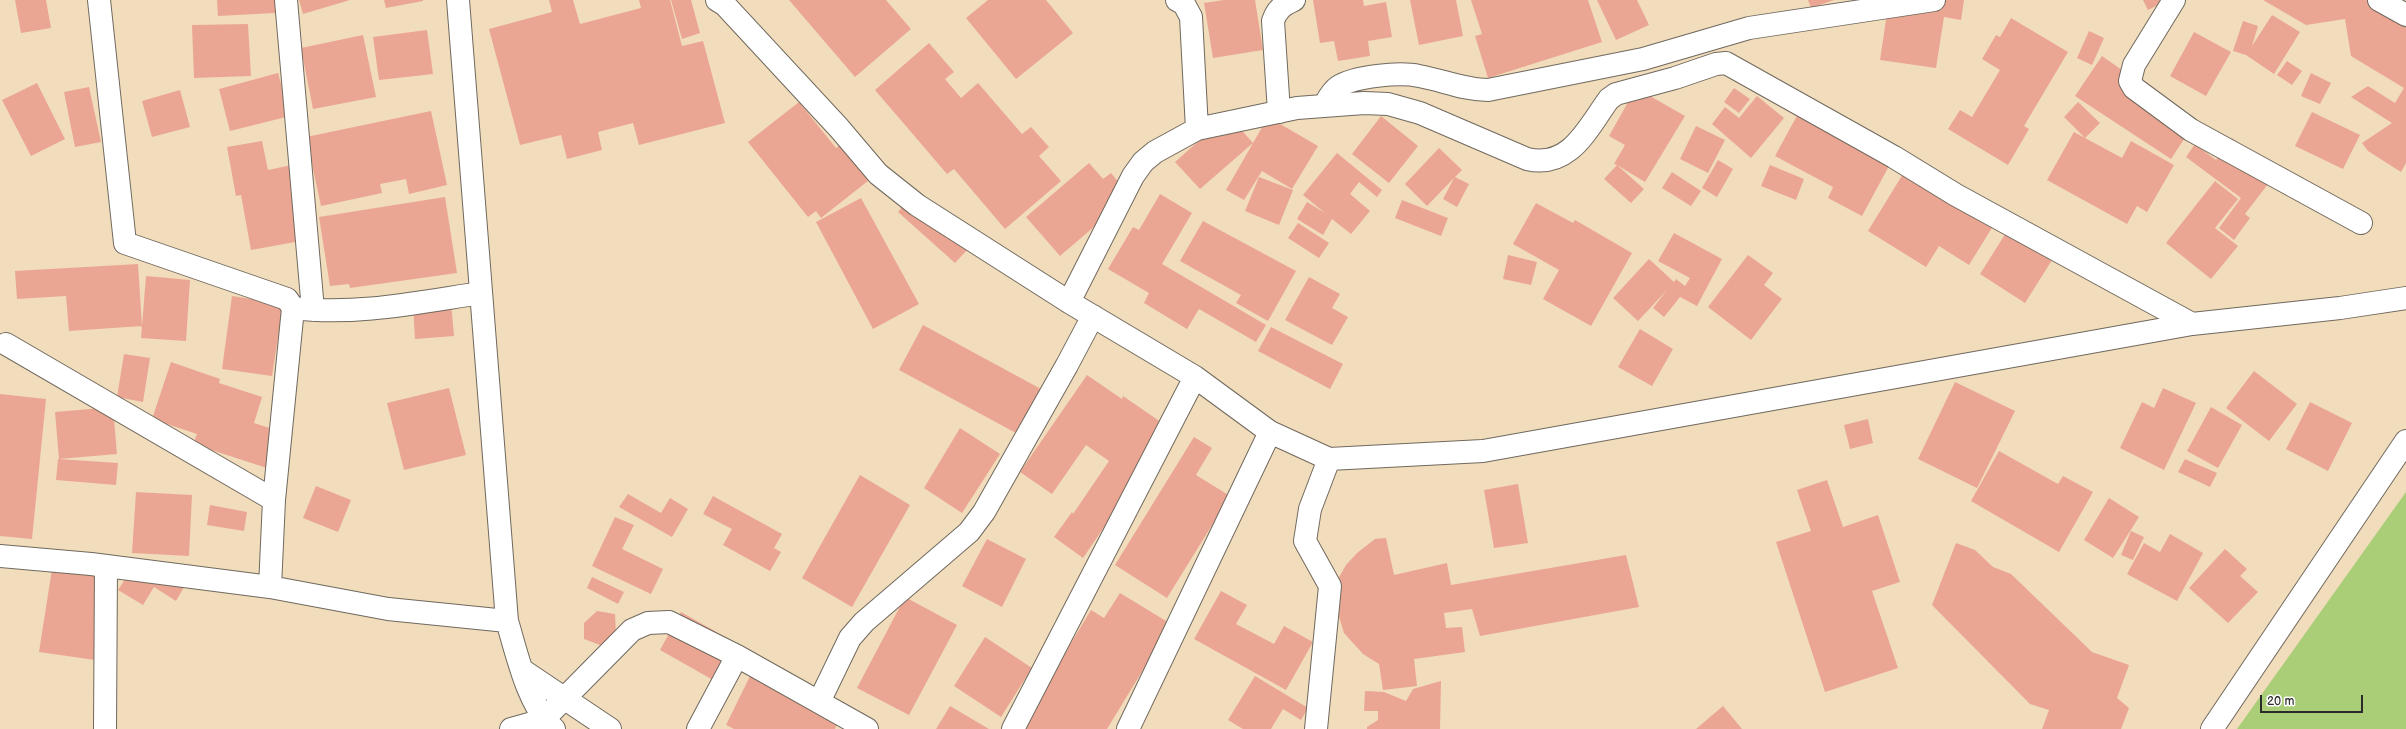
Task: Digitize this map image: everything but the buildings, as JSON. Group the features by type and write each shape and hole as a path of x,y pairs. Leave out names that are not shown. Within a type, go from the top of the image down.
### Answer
{"street":[{"path":"99,0 125,243 287,299 303,309 369,309 481,293"},
{"path":"270,587 274,500 303,309 286,0"},
{"path":"458,0 507,620 522,670 549,724"},
{"path":"717,0 725,5 798,83 878,174 917,205 1069,302 1195,376 1270,432 1329,459 1483,451 2192,324 2340,308 2406,298"},
{"path":"1177,0 1184,4 1191,16 1197,129"},
{"path":"1279,112 1273,21 1276,12 1284,4 1294,0"},
{"path":"1324,106 1331,94 1338,87 1352,80 1404,75 1418,76 1474,90 1488,90 1643,59 1749,28 1934,0"},
{"path":"2174,0 2134,65 2130,81 2134,88 2191,130 2361,223"},
{"path":"2379,0 2406,15"},
{"path":"1069,302 1133,176 1143,162 1171,141 1197,129 1279,112 1324,106 1364,103 1388,104 1420,113 1527,160 1544,162 1558,159 1572,149 1609,100 1616,94 1675,78 1716,64 1726,64 1894,157 1956,195 2192,324"},
{"path":"819,702 850,638 864,622 969,532 984,512 1068,365 1093,316"},
{"path":"6,344 274,500"},
{"path":"1013,729 1195,376"},
{"path":"1128,729 1270,432"},
{"path":"2212,729 2406,441"},
{"path":"1316,729 1330,586 1305,540 1310,509 1329,459"},
{"path":"0,556 106,566 270,587 388,609 507,620"},
{"path":"105,729 106,566"},
{"path":"549,724 565,698 632,630 648,623 669,622 737,656 867,729"},
{"path":"698,729 737,656"},
{"path":"522,670 610,729"},
{"path":"511,729 549,724"}],"green space":[{"path":"2406,492 2406,729 2237,729"}]}
